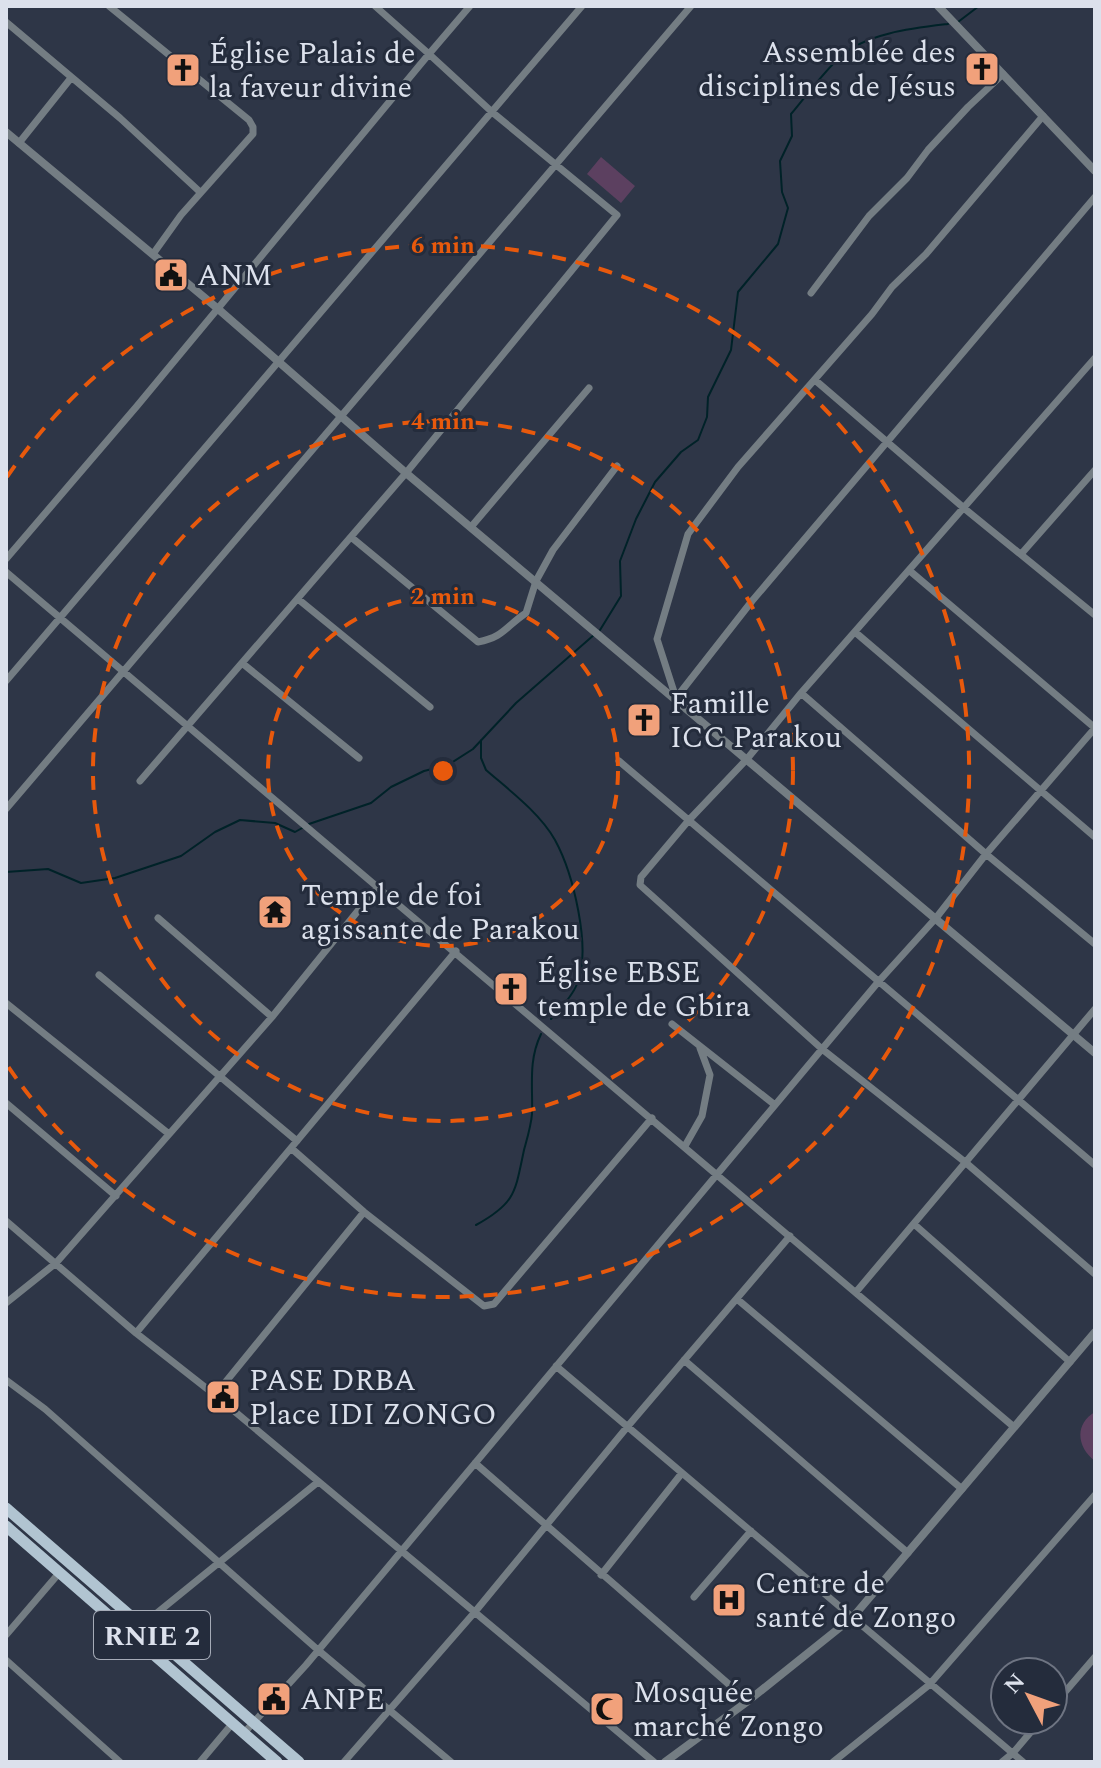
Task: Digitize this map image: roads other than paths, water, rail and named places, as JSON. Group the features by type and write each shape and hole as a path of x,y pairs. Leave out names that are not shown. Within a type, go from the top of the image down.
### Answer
{"main road":[{"name":"RNIE 2","path":"6,1508 299,1762"},
{"name":"RNIE 2","path":"6,1526 277,1762"}],"street":[{"path":"109,6 238,111 253,127 253,134 200,192 153,254"},
{"path":"140,781 406,473 617,215 492,112 375,6"},
{"path":"6,559 470,6"},
{"path":"6,681 582,6"},
{"path":"6,809 691,6"},
{"path":"939,7 1095,171"},
{"path":"6,22 120,118 200,192"},
{"path":"811,293 869,216 907,178 968,107 1003,74"},
{"path":"19,143 71,78"},
{"path":"676,698 657,639 688,534 738,467 1043,116"},
{"path":"6,132 1095,1053"},
{"path":"676,698 752,601 1095,197"},
{"path":"1095,358 801,693 747,759 689,820 641,877 640,885 822,1049 965,1162 1095,1274"},
{"path":"815,380 1095,615"},
{"path":"471,527 589,388"},
{"path":"351,537 478,642 497,638 526,613 536,581 553,550 617,466"},
{"path":"1022,553 1095,470"},
{"path":"243,1734 402,1551 1095,728 910,571"},
{"path":"6,572 1014,1427"},
{"path":"298,599 430,707"},
{"path":"1088,608 1095,599"},
{"path":"855,632 1095,837"},
{"path":"242,663 359,758"},
{"path":"801,693 1095,944"},
{"path":"619,761 1095,1165"},
{"path":"6,1303 56,1263 116,1196 272,1017 378,886"},
{"path":"158,918 272,1017"},
{"path":"136,1333 456,951"},
{"path":"99,975 297,1141"},
{"path":"6,1003 169,1134"},
{"path":"856,1292 1095,1009"},
{"path":"672,1024 775,1105"},
{"path":"685,1146 702,1116 710,1075 699,1046"},
{"path":"6,1103 116,1196"},
{"path":"291,1148 364,1212 484,1306 494,1304 652,1118"},
{"path":"215,1395 364,1212"},
{"path":"6,1221 136,1333 215,1395 654,1762"},
{"path":"914,1224 1070,1362"},
{"path":"344,1762 474,1613 790,1236"},
{"path":"737,1299 962,1489"},
{"path":"665,1762 853,1617 1095,1332"},
{"path":"684,1360 908,1553"},
{"path":"556,1366 1023,1762"},
{"path":"6,1380 45,1409 318,1650 451,1762"},
{"path":"475,1463 748,1701"},
{"path":"601,1575 682,1473"},
{"path":"141,1626 318,1482"},
{"path":"833,1762 929,1685 1095,1495"},
{"path":"694,1597 751,1531"},
{"path":"6,1635 60,1572"},
{"path":"1069,1687 1095,1657"},
{"path":"6,1660 120,1762"},
{"path":"200,1762 232,1724"},
{"path":"1002,1762 1027,1736"}],"waterway":[{"path":"958,22 979,6"},
{"path":"600,630 621,596 620,561 655,482 681,452 698,440 707,417 708,397 731,350 738,292 778,244 788,208 782,192 780,161 792,136 791,114 827,70 863,42 891,33 948,24"},
{"path":"309,824 371,803 391,787 424,771 448,765 473,749 516,703 595,634"},
{"path":"481,740 481,758 486,770 524,802 549,830 562,854 574,891 581,932 581,969 572,994 551,1019"},
{"path":"6,872 48,869 81,883 115,878 181,856 215,832 240,820 275,823 295,832 304,827"},
{"path":"476,1225 499,1210 512,1195 531,1123 533,1064 541,1034"}],"place":[{"name":"Assemblée des disciplines de Jésus","path":"982,69"},
{"name":"Église Palais de la faveur divine","path":"183,70"},
{"name":"ANM","path":"171,275"},
{"name":"Famille ICC Parakou","path":"644,720"},
{"name":"Temple de foi agissante de Parakou","path":"275,912"},
{"name":"Église EBSE temple de Gbira","path":"511,989"},
{"name":"PASE DRBA Place IDI ZONGO","path":"223,1397"},
{"name":"Centre de santé de Zongo","path":"729,1600"},
{"name":"ANPE","path":"274,1699"},
{"name":"Mosquée marché Zongo","path":"607,1709"}]}
